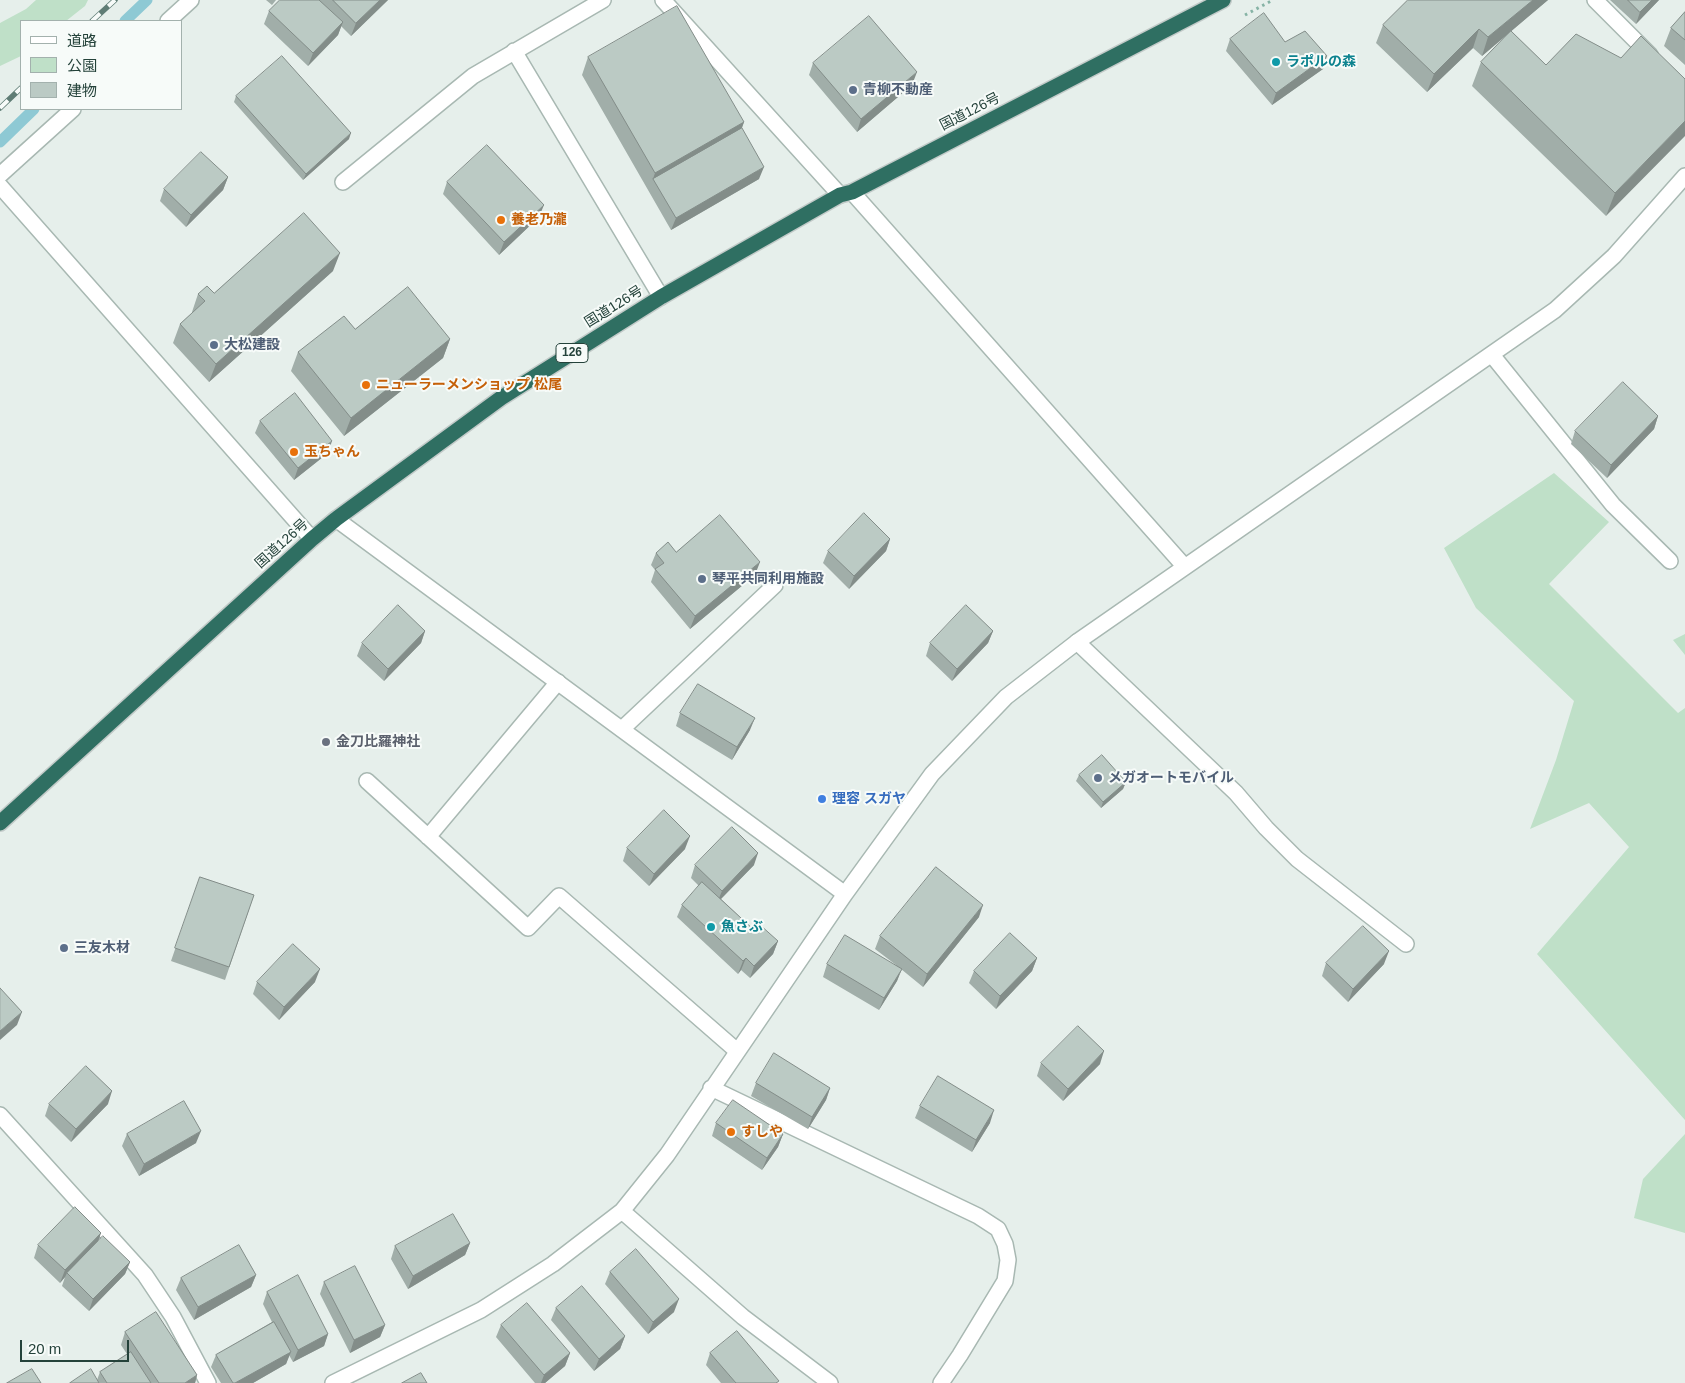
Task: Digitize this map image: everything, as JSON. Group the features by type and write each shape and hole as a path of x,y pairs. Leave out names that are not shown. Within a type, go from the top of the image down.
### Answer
{"highway":[{"name":"国道126号","path":"0,823 312,538 501,398 661,297 846,193 1223,0"}],"street":[{"path":"169,20 191,0"},
{"path":"343,182 473,76 602,0"},
{"path":"663,0 846,193 1185,567"},
{"path":"1595,0 1657,62"},
{"path":"514,51 661,297"},
{"path":"0,175 72,110"},
{"path":"333,1383 481,1310 553,1264 622,1211 667,1155 845,894 932,774 1006,697 1077,642 1555,310 1614,256 1685,176"},
{"path":"0,186 312,538"},
{"path":"1492,355 1613,505 1670,561"},
{"path":"336,519 845,894"},
{"path":"622,729 775,585"},
{"path":"1077,642 1236,793 1266,828 1297,858 1406,944"},
{"path":"428,836 558,682"},
{"path":"367,781 528,928 559,896 737,1051"},
{"path":"711,1088 978,1216 998,1229 1005,1244 1008,1260 1005,1281 941,1383"},
{"path":"0,1115 145,1275 173,1317 208,1383"},
{"path":"622,1211 743,1317 830,1383"}],"green space":[{"path":"36,0 88,0 85,6 67,20 20,20 20,56 0,66 0,23 26,9"},
{"path":"1554,473 1609,522 1549,584 1678,713 1685,708 1685,1120 1537,954 1629,847 1589,803 1530,829 1556,760 1574,701 1476,608 1444,548"},
{"path":"1685,634 1685,655 1673,640"},
{"path":"1685,1134 1685,1233 1634,1218 1643,1179"}],"building":[{"path":"280,0 319,0 343,22 313,53 269,11"},
{"path":"333,0 380,0 356,23"},
{"path":"1408,0 1533,0 1488,37 1479,29 1434,74 1383,25"},
{"path":"1628,0 1652,0 1640,12"},
{"path":"677,6 744,122 655,173 588,57"},
{"path":"1685,12 1685,40 1671,28"},
{"name":"ラポルの森","path":"1264,13 1285,42 1305,31 1327,56 1276,93 1230,39"},
{"path":"869,16 917,72 861,119 813,63"},
{"path":"1511,31 1546,65 1576,34 1621,58 1641,36 1685,79 1685,121 1615,193 1481,62"},
{"path":"282,56 351,133 306,174 236,96"},
{"path":"742,128 764,167 676,218 653,179"},
{"path":"487,145 544,205 504,242 447,182"},
{"path":"201,152 228,177 191,215 164,189"},
{"path":"304,213 340,253 216,364 180,324 205,301 198,294 207,286 214,293"},
{"path":"408,287 450,339 351,418 298,352 344,316 355,329"},
{"path":"1623,382 1658,416 1611,465 1575,431"},
{"path":"295,393 332,441 298,468 260,421"},
{"path":"864,513 890,539 854,576 828,551"},
{"name":"琴平共同利用施設","path":"720,515 760,562 695,616 655,569 664,563 656,553 668,542 676,552"},
{"path":"398,605 425,631 388,669 362,643"},
{"path":"966,605 993,631 957,669 930,643"},
{"path":"698,684 755,718 737,747 680,713"},
{"path":"1102,755 1126,782 1103,802 1079,775"},
{"path":"664,810 690,836 654,874 627,848"},
{"path":"732,827 758,853 722,891 695,865"},
{"path":"936,867 983,905 927,974 880,936"},
{"path":"200,877 254,895 229,967 175,948"},
{"path":"702,882 754,930 759,924 778,941 754,966 746,958 743,961 682,905"},
{"path":"1363,926 1389,951 1353,989 1326,963"},
{"path":"1010,933 1037,958 1000,996 974,971"},
{"path":"845,935 902,969 884,998 827,964"},
{"path":"293,944 320,969 284,1007 257,982"},
{"path":"0,988 22,1012 0,1031"},
{"path":"1078,1026 1104,1051 1068,1089 1041,1063"},
{"path":"774,1053 830,1088 812,1117 756,1083"},
{"path":"86,1066 112,1091 76,1129 49,1104"},
{"path":"938,1076 994,1110 976,1140 920,1106"},
{"path":"733,1100 783,1134 767,1158 716,1123"},
{"path":"184,1101 201,1131 144,1164 127,1134"},
{"path":"75,1207 101,1233 65,1270 38,1245"},
{"path":"453,1214 470,1243 413,1276 395,1246"},
{"path":"103,1236 130,1262 93,1299 67,1273"},
{"path":"239,1245 256,1275 198,1307 181,1278"},
{"path":"636,1249 679,1299 653,1322 610,1272"},
{"path":"355,1266 385,1325 354,1340 324,1282"},
{"path":"298,1275 328,1334 298,1350 267,1292"},
{"path":"582,1286 625,1336 599,1359 556,1308"},
{"path":"527,1303 570,1353 544,1375 501,1325"},
{"path":"156,1312 197,1375 185,1383 159,1383 125,1332"},
{"path":"274,1322 291,1352 233,1383 216,1355"},
{"path":"737,1331 779,1381 776,1383 736,1383 710,1353"},
{"path":"131,1352 151,1383 107,1383 100,1372"},
{"path":"32,1369 41,1383 7,1383"},
{"path":"91,1369 99,1383 70,1383"},
{"path":"421,1373 427,1383 402,1383"}],"waterway":[{"path":"126,20 147,0"},
{"path":"0,142 33,110"}],"railway":[{"path":"93,20 115,0"},
{"path":"0,108 20,89"}],"place":[{"name":"ラポルの森","path":"1276,62"},
{"name":"青柳不動産","path":"853,90"},
{"name":"養老乃瀧","path":"501,220"},
{"name":"大松建設","path":"214,345"},
{"name":"ニューラーメンショップ 松尾","path":"366,385"},
{"name":"玉ちゃん","path":"294,452"},
{"name":"琴平共同利用施設","path":"702,579"},
{"name":"金刀比羅神社","path":"326,742"},
{"name":"メガオートモバイル","path":"1098,778"},
{"name":"理容 スガヤ","path":"822,799"},
{"name":"魚さぶ","path":"711,927"},
{"name":"三友木材","path":"64,948"},
{"name":"すしや","path":"731,1132"}]}
